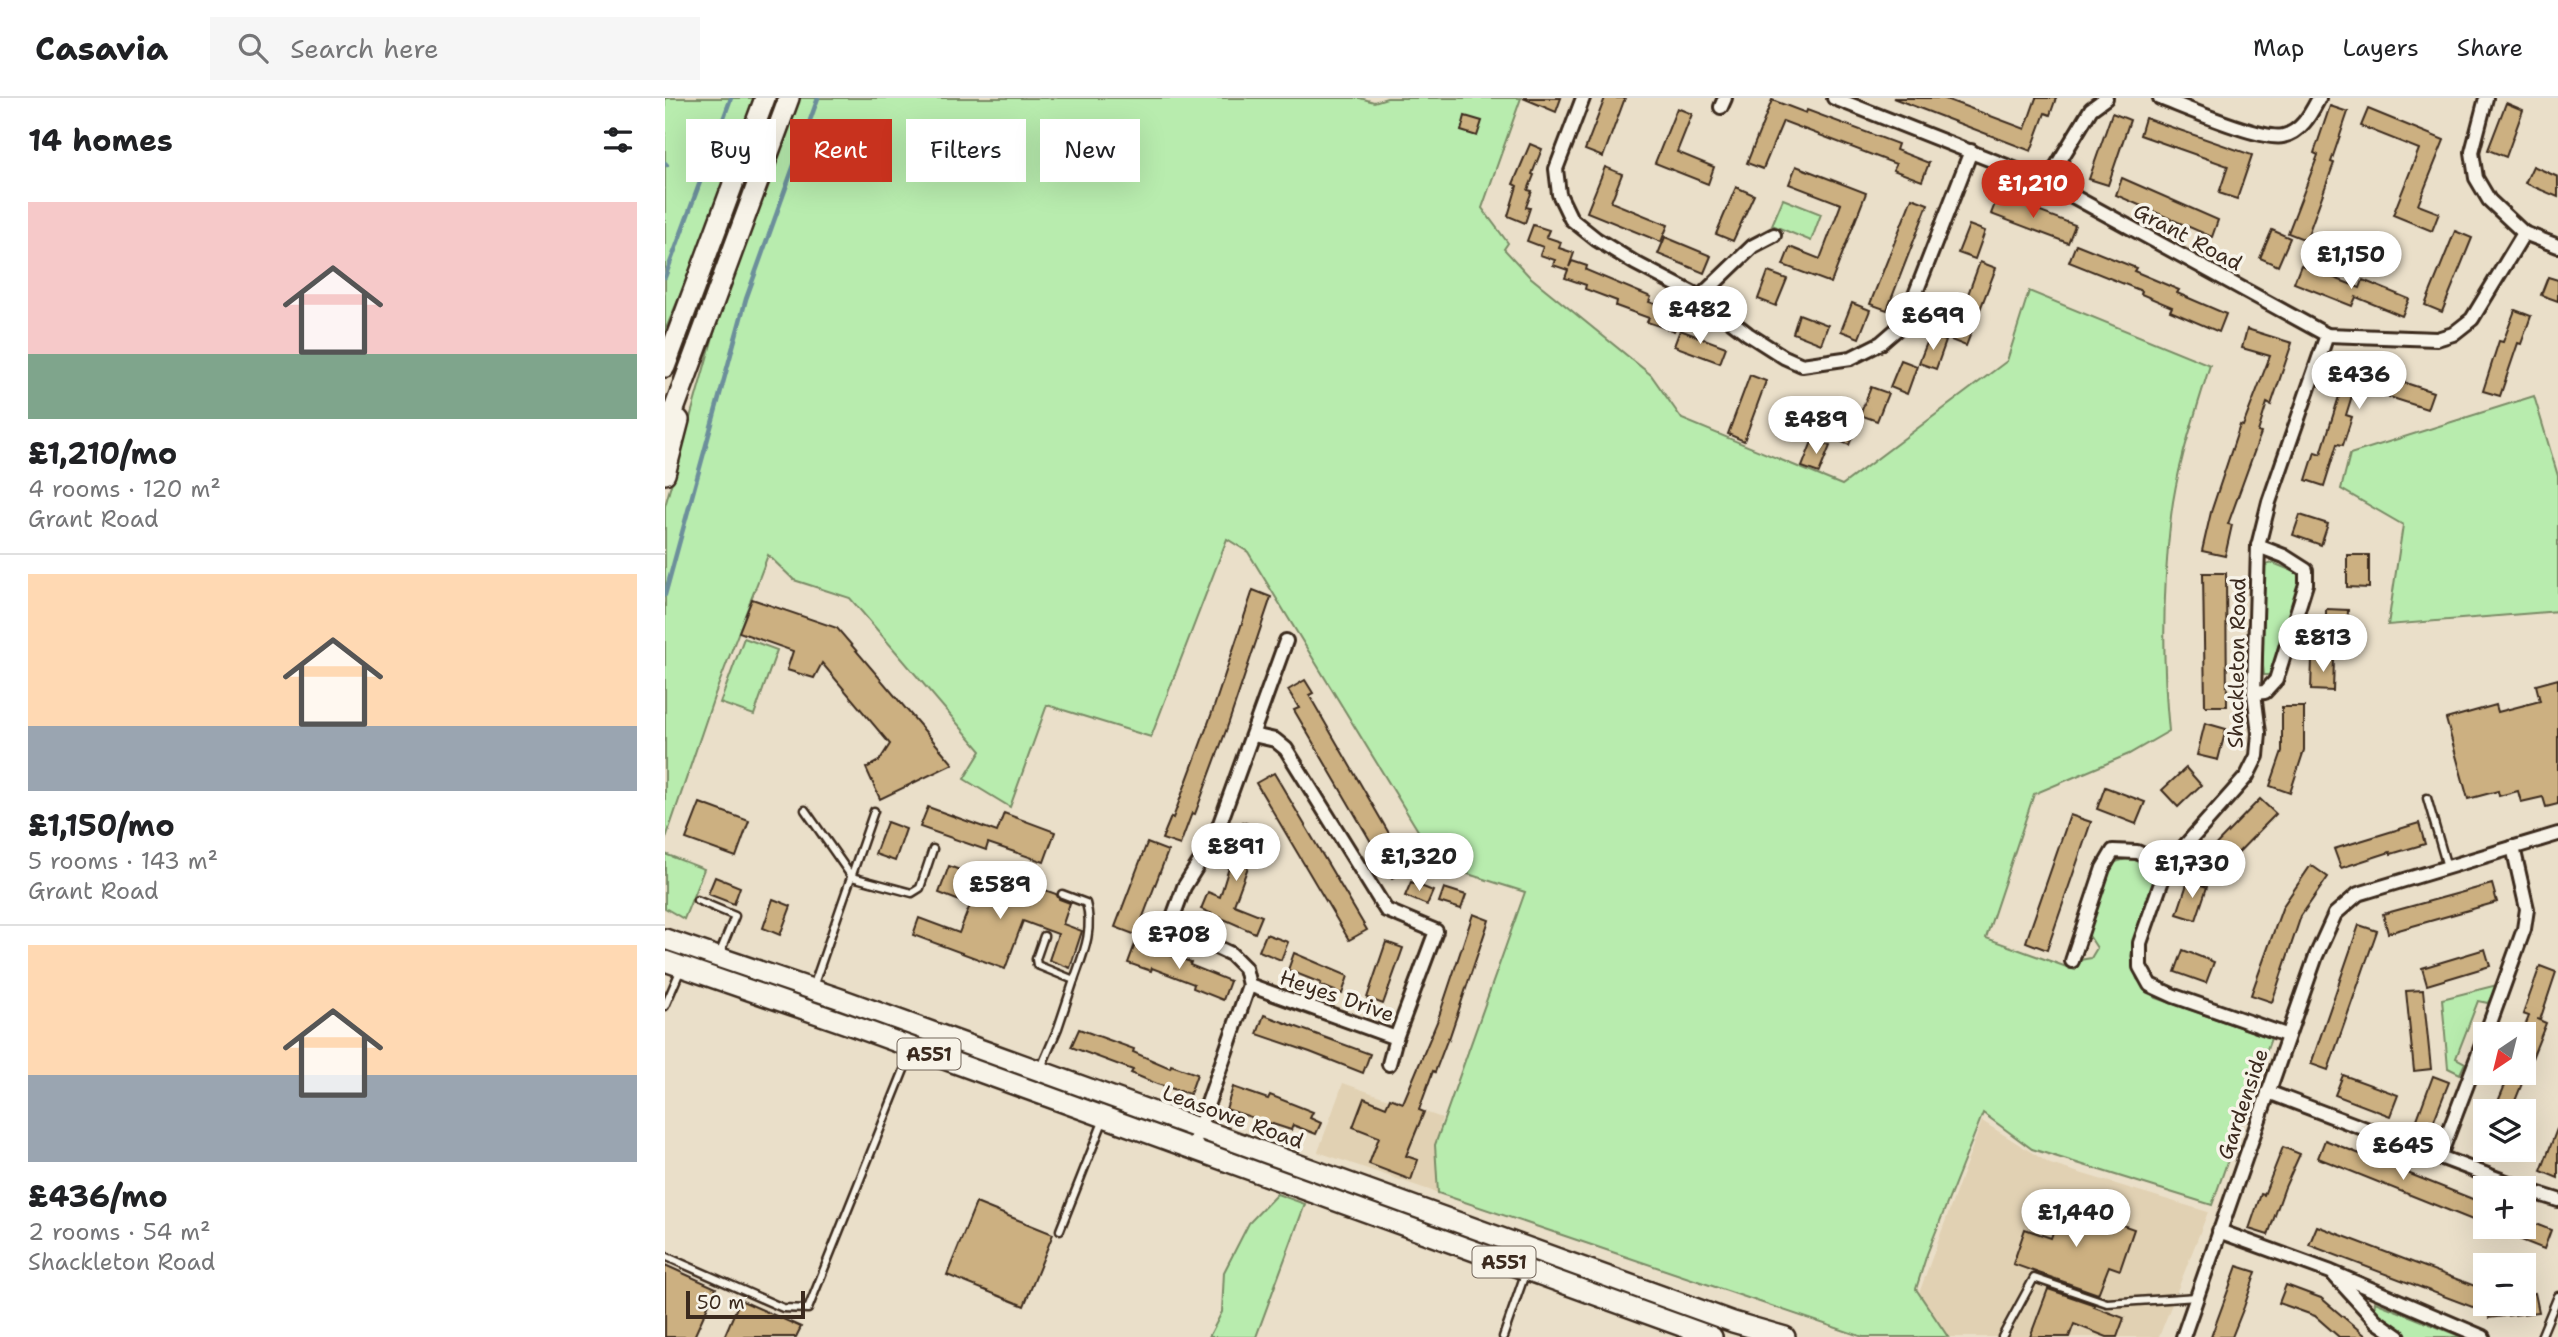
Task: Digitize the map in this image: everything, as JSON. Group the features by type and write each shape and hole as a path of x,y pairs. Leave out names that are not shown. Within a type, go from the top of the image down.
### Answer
{"main road":[{"path":"665,367 765,98"},
{"path":"665,434 789,98"},
{"path":"665,361 676,338"},
{"path":"665,474 697,347"},
{"name":"Leasowe Road","path":"665,939 813,989 1733,1322 1785,1337"},
{"name":"Leasowe Road","path":"673,964 1712,1337"}],"street":[{"path":"1583,98 1556,169 1559,194 1571,219 1596,239 1700,297 1748,334 1801,365 1851,358 1881,343 1896,330 1908,313 1971,151"},
{"name":"Grant Road","path":"1834,98 1848,101 2047,182 2327,335 2437,339 2453,334 2472,319 2524,233"},
{"path":"2047,182 2091,109 2106,98"},
{"path":"2160,98 2261,134 2283,136 2305,123 2319,98"},
{"path":"2486,98 2472,152 2476,178 2489,200 2524,233 2558,246"},
{"path":"1700,297 1753,247 1774,235"},
{"name":"Shackleton Road","path":"2286,1035 2150,985 2140,967 2140,943 2167,866 2247,776 2257,756 2257,546 2269,502 2327,335"},
{"path":"2255,693 2265,692 2276,680 2306,584 2306,570 2284,556 2257,546"},
{"name":"Heyes Drive","path":"1192,1149 1249,985 1245,968 1231,954 1170,925 1184,887 1215,837 1286,641"},
{"name":"Heyes Drive","path":"1249,985 1396,1038 1436,931 1386,910 1286,749 1275,740 1252,734"},
{"path":"2447,867 2558,834"},
{"path":"2490,1022 2524,929 2526,909 2513,847"},
{"path":"2072,961 2103,868 2113,851 2137,852 2167,866"},
{"name":"Gardenside","path":"2183,1337 2286,1035 2335,914 2358,894 2447,867"},
{"path":"1389,1064 1396,1038"},
{"path":"2439,1158 2473,1067"},
{"path":"2268,1092 2488,1176"},
{"path":"2536,1193 2558,1199"},
{"path":"2219,1231 2331,1272 2483,1337"},
{"path":"2331,1272 2376,1321 2399,1337"}],"lane":[{"path":"2427,798 2447,867"},
{"path":"805,810 852,877 912,893 921,888 933,849"},
{"path":"813,989 874,811"},
{"path":"1039,1071 1058,1028 1090,935 1086,903 1062,894"},
{"path":"698,900 734,916 718,957"},
{"path":"1044,936 1036,959 1037,965 1074,980"},
{"path":"665,1006 673,964"},
{"path":"665,1256 783,1308 809,1309 913,1048"},
{"path":"1060,1230 1104,1117"},
{"path":"1503,1337 1526,1270"},
{"path":"2002,1337 2034,1278 2107,1303 2197,1297"},
{"path":"2541,1337 2558,1296"}],"shaded area":[{"path":"1343,1083 1442,1118 1435,1145 1438,1193 1318,1152"},
{"path":"1982,1121 2050,1164 2208,1212 2159,1337 1903,1337"}],"green space":[{"path":"665,98 755,98 747,119 686,119 686,182 724,182 665,331"},
{"path":"798,98 1360,98 1374,102 1387,98 1521,98 1482,208 1508,243 1504,249 1529,276 1651,375 1682,419 1842,485 2007,361 2029,291 2210,365 2182,459 2171,516 2164,624 2169,731 2129,754 2034,794 1986,938 2075,970 2080,960 2091,958 2097,948 2086,931 2112,863 2133,857 2158,868 2131,956 2137,979 2156,998 2271,1038 2212,1205 2032,1149 1983,1113 1927,1254 1916,1289 1948,1337 1863,1337 1438,1193 1435,1145 1525,892 1439,865 1248,552 1227,539 1151,737 1047,705 1010,807 964,779 981,751 850,598 794,580 768,555 715,694 665,841 665,506 728,284 766,182 776,182 776,156 790,119 790,182 892,182 892,119 790,119"},
{"path":"1783,199 1821,214 1811,241 1772,225"},
{"path":"2534,396 2558,476 2558,611 2388,625 2403,525 2341,489 2350,454"},
{"path":"2273,563 2300,574 2300,583 2272,675 2264,675 2262,574 2265,565"},
{"path":"744,638 777,650 754,715 720,703"},
{"path":"665,854 704,869 684,919 665,908"},
{"path":"2497,985 2488,1003 2478,1001 2456,1058 2465,1063 2460,1074 2448,1068 2442,999"},
{"path":"1277,1194 1305,1204 1256,1337 1209,1337 1222,1312 1224,1272 1249,1223"},
{"path":"2375,1302 2462,1337 2408,1337 2374,1311"}],"building":[{"path":"1523,98 1561,98 1556,112"},
{"path":"1605,98 1625,98 1603,157 1585,150"},
{"path":"1893,98 1943,98 2025,129 2036,98 2056,98 2050,115 2045,113 2031,151"},
{"path":"1772,100 1898,144 1896,150 1929,163 1922,181 1893,170 1896,164 1783,121 1763,169 1747,163"},
{"path":"2506,103 2523,110 2506,157 2488,150"},
{"path":"2330,106 2348,112 2331,162 2334,163 2306,240 2288,233 2318,155 2314,153"},
{"path":"1677,108 1692,114 1677,152 1714,167 1708,184 1655,163"},
{"path":"2368,109 2444,140 2418,205 2439,213 2432,231 2393,215 2419,149 2361,126"},
{"path":"2112,113 2130,120 2108,185 2089,179"},
{"path":"1465,116 1482,121 1477,136 1461,131"},
{"path":"2145,118 2252,155 2237,199 2219,193 2228,166 2140,135"},
{"path":"1530,144 1542,149 1528,190 1532,191 1526,207 1530,208 1525,223 1508,216 1517,186 1513,184"},
{"path":"1796,166 1866,193 1831,283 1783,265 1790,247 1820,259 1841,204 1789,184"},
{"path":"2533,166 2558,177 2558,197 2525,183"},
{"path":"1605,167 1622,174 1611,202 1668,225 1661,242 1587,212"},
{"path":"2122,178 2218,220 2212,237 2116,195"},
{"path":"1736,187 1754,195 1733,241 1716,234"},
{"path":"1998,196 2075,225 2068,243 1991,214"},
{"path":"1912,198 1928,204 1887,310 1870,304"},
{"path":"1533,225 1549,230 1546,237 1561,242 1559,248 1574,253 1569,267 1572,261 1587,266 1586,270 1651,297 1649,302 1681,313 1674,331 1647,322 1649,318 1616,306 1617,301 1565,278 1568,270 1553,265 1555,260 1540,255 1543,247 1527,241"},
{"path":"1969,225 1985,231 1975,259 1958,253"},
{"path":"2272,230 2290,238 2278,266 2260,258"},
{"path":"2455,231 2472,238 2442,312 2425,305"},
{"path":"1665,237 1711,256 1704,273 1658,254"},
{"path":"2076,244 2136,268 2134,271 2226,314 2219,332 2170,311 2172,307 2141,294 2142,291 2069,262"},
{"path":"1980,262 1996,268 1966,346 1951,340"},
{"path":"2301,265 2360,288 2363,280 2409,299 2402,316 2356,297 2352,306 2294,283"},
{"path":"1768,272 1787,279 1776,306 1758,299"},
{"path":"2548,277 2558,280 2558,301 2541,295"},
{"path":"1852,303 1870,310 1859,338 1841,331"},
{"path":"2515,310 2531,316 2521,344 2518,343 2500,396 2483,391 2499,341 2503,342"},
{"path":"1799,314 1828,325 1821,344 1793,333"},
{"path":"2247,329 2292,343 2271,405 2267,403 2258,432 2261,433 2228,524 2232,525 2225,556 2202,551 2211,512 2240,425 2243,426 2270,356 2242,348"},
{"path":"1680,330 1726,347 1720,363 1674,346"},
{"path":"1930,335 1946,341 1936,369 1919,363"},
{"path":"1901,360 1917,366 1907,394 1890,387"},
{"path":"2345,363 2433,392 2427,409 2355,386 2346,415 2352,417 2343,445 2337,444 2324,486 2306,480 2315,452 2321,454 2341,390 2336,388"},
{"path":"1750,375 1766,381 1744,441 1728,434"},
{"path":"1871,387 1888,393 1877,421 1860,415"},
{"path":"1843,410 1860,417 1849,445 1833,438"},
{"path":"1813,439 1830,446 1819,473 1802,467"},
{"path":"2300,515 2328,524 2321,545 2293,535"},
{"path":"2347,555 2369,555 2369,588 2347,587"},
{"path":"2203,573 2226,573 2227,706 2205,706"},
{"path":"1253,590 1271,597 1227,728 1195,814 1192,813 1180,845 1162,839 1171,817 1173,818 1213,710"},
{"path":"752,599 837,628 953,764 880,799 866,768 879,761 890,744 822,663 814,678 787,670 793,651 739,632"},
{"path":"2326,609 2348,610 2347,642 2326,642"},
{"path":"2312,658 2334,658 2333,691 2311,690"},
{"path":"2558,679 2558,804 2546,807 2543,797 2521,802 2518,791 2499,796 2498,791 2468,799 2446,719 2496,705 2498,712 2540,701 2536,685"},
{"path":"1305,680 1313,693 1309,695 1409,868 1392,878 1294,710 1299,708 1288,690"},
{"path":"2282,707 2304,707 2304,750 2290,793 2270,786 2282,751"},
{"path":"2205,723 2226,729 2218,760 2197,755"},
{"path":"2186,768 2201,785 2178,807 2162,790"},
{"path":"1274,773 1367,930 1349,940 1256,783"},
{"path":"2105,787 2145,802 2136,824 2097,809"},
{"path":"2260,799 2276,814 2217,874 2202,859"},
{"path":"700,803 749,821 736,857 686,839"},
{"path":"928,807 997,832 1004,813 1055,832 1044,862 988,843 986,850 920,827"},
{"path":"2070,815 2091,822 2047,950 2026,942"},
{"path":"887,822 906,829 895,861 875,854"},
{"path":"1243,822 1262,829 1234,905 1262,916 1255,933 1201,909 1208,892 1220,897"},
{"path":"2419,823 2425,844 2341,868 2334,849"},
{"path":"1147,843 1168,851 1136,935 1115,927"},
{"path":"2311,865 2328,877 2301,916 2272,1002 2251,995 2283,906"},
{"path":"949,866 984,879 980,889 1016,902 1023,882 1056,894 1059,899 1070,903 1063,924 1082,931 1070,968 1049,960 1058,934 1023,921 1005,969 913,935 919,918 959,933 970,905 939,893"},
{"path":"715,877 740,887 734,904 708,894"},
{"path":"2188,881 2207,887 2196,920 2177,914"},
{"path":"1411,882 1433,891 1427,905 1405,896"},
{"path":"2492,884 2497,902 2388,933 2383,914"},
{"path":"1444,888 1466,895 1461,909 1439,902"},
{"path":"773,899 791,906 780,935 763,928"},
{"path":"1473,914 1489,920 1449,1039 1435,1072 1433,1071 1419,1110 1424,1112 1406,1156 1418,1160 1411,1180 1369,1164 1379,1137 1353,1127 1364,1098 1386,1107 1390,1098 1403,1103 1437,1022"},
{"path":"2359,925 2377,931 2328,1070 2311,1064"},
{"path":"1266,934 1288,942 1281,960 1259,951"},
{"path":"1386,942 1403,948 1383,1004 1367,998"},
{"path":"1135,944 1191,962 1190,965 1230,981 1223,1000 1193,988 1194,984 1152,968 1151,971 1128,963"},
{"path":"2485,949 2490,966 2427,985 2422,968"},
{"path":"2183,950 2214,962 2206,983 2175,972"},
{"path":"1294,953 1348,976 1342,994 1288,970"},
{"path":"2540,966 2556,972 2540,1020 2537,1019 2546,1023 2536,1048 2536,1022 2527,1022 2529,1016 2523,1014"},
{"path":"2423,990 2431,1069 2414,1071 2406,991"},
{"path":"1264,1015 1370,1054 1363,1073 1257,1034"},
{"path":"1079,1029 1134,1049 1133,1052 1170,1068 1171,1065 1197,1074 1190,1094 1157,1084 1131,1073 1133,1070 1071,1047"},
{"path":"2343,1075 2398,1095 2390,1116 2335,1095"},
{"path":"2433,1076 2449,1082 2431,1128 2416,1122"},
{"path":"2505,1085 2521,1085 2516,1099 2499,1099"},
{"path":"1233,1087 1268,1099 1270,1095 1313,1112 1310,1118 1321,1123 1316,1134 1293,1125 1291,1130 1226,1109"},
{"path":"2558,1129 2558,1178 2541,1171"},
{"path":"2325,1140 2473,1199 2473,1220 2318,1158"},
{"path":"2283,1147 2300,1154 2268,1235 2249,1229 2261,1194 2264,1195"},
{"path":"976,1203 1053,1234 1024,1306 947,1275"},
{"path":"2063,1204 2134,1229 2120,1270 2109,1266 2098,1294 2013,1264 2025,1229 2051,1238"},
{"path":"2536,1224 2551,1230 2544,1249 2519,1239 2536,1239"},
{"path":"2317,1226 2473,1285 2473,1307 2309,1245"},
{"path":"665,1265 716,1288 694,1337 665,1337"},
{"path":"2237,1266 2256,1272 2244,1307 2232,1337 2211,1337"},
{"path":"2286,1285 2321,1298 2367,1337 2339,1337 2315,1316 2279,1303"},
{"path":"2048,1289 2124,1318 2117,1337 2107,1337 2074,1324 2069,1337 2030,1337"},
{"path":"740,1300 801,1327 796,1337 724,1337"}],"waterway":[{"path":"665,277 731,98"},
{"path":"665,595 746,299 818,98"}]}
